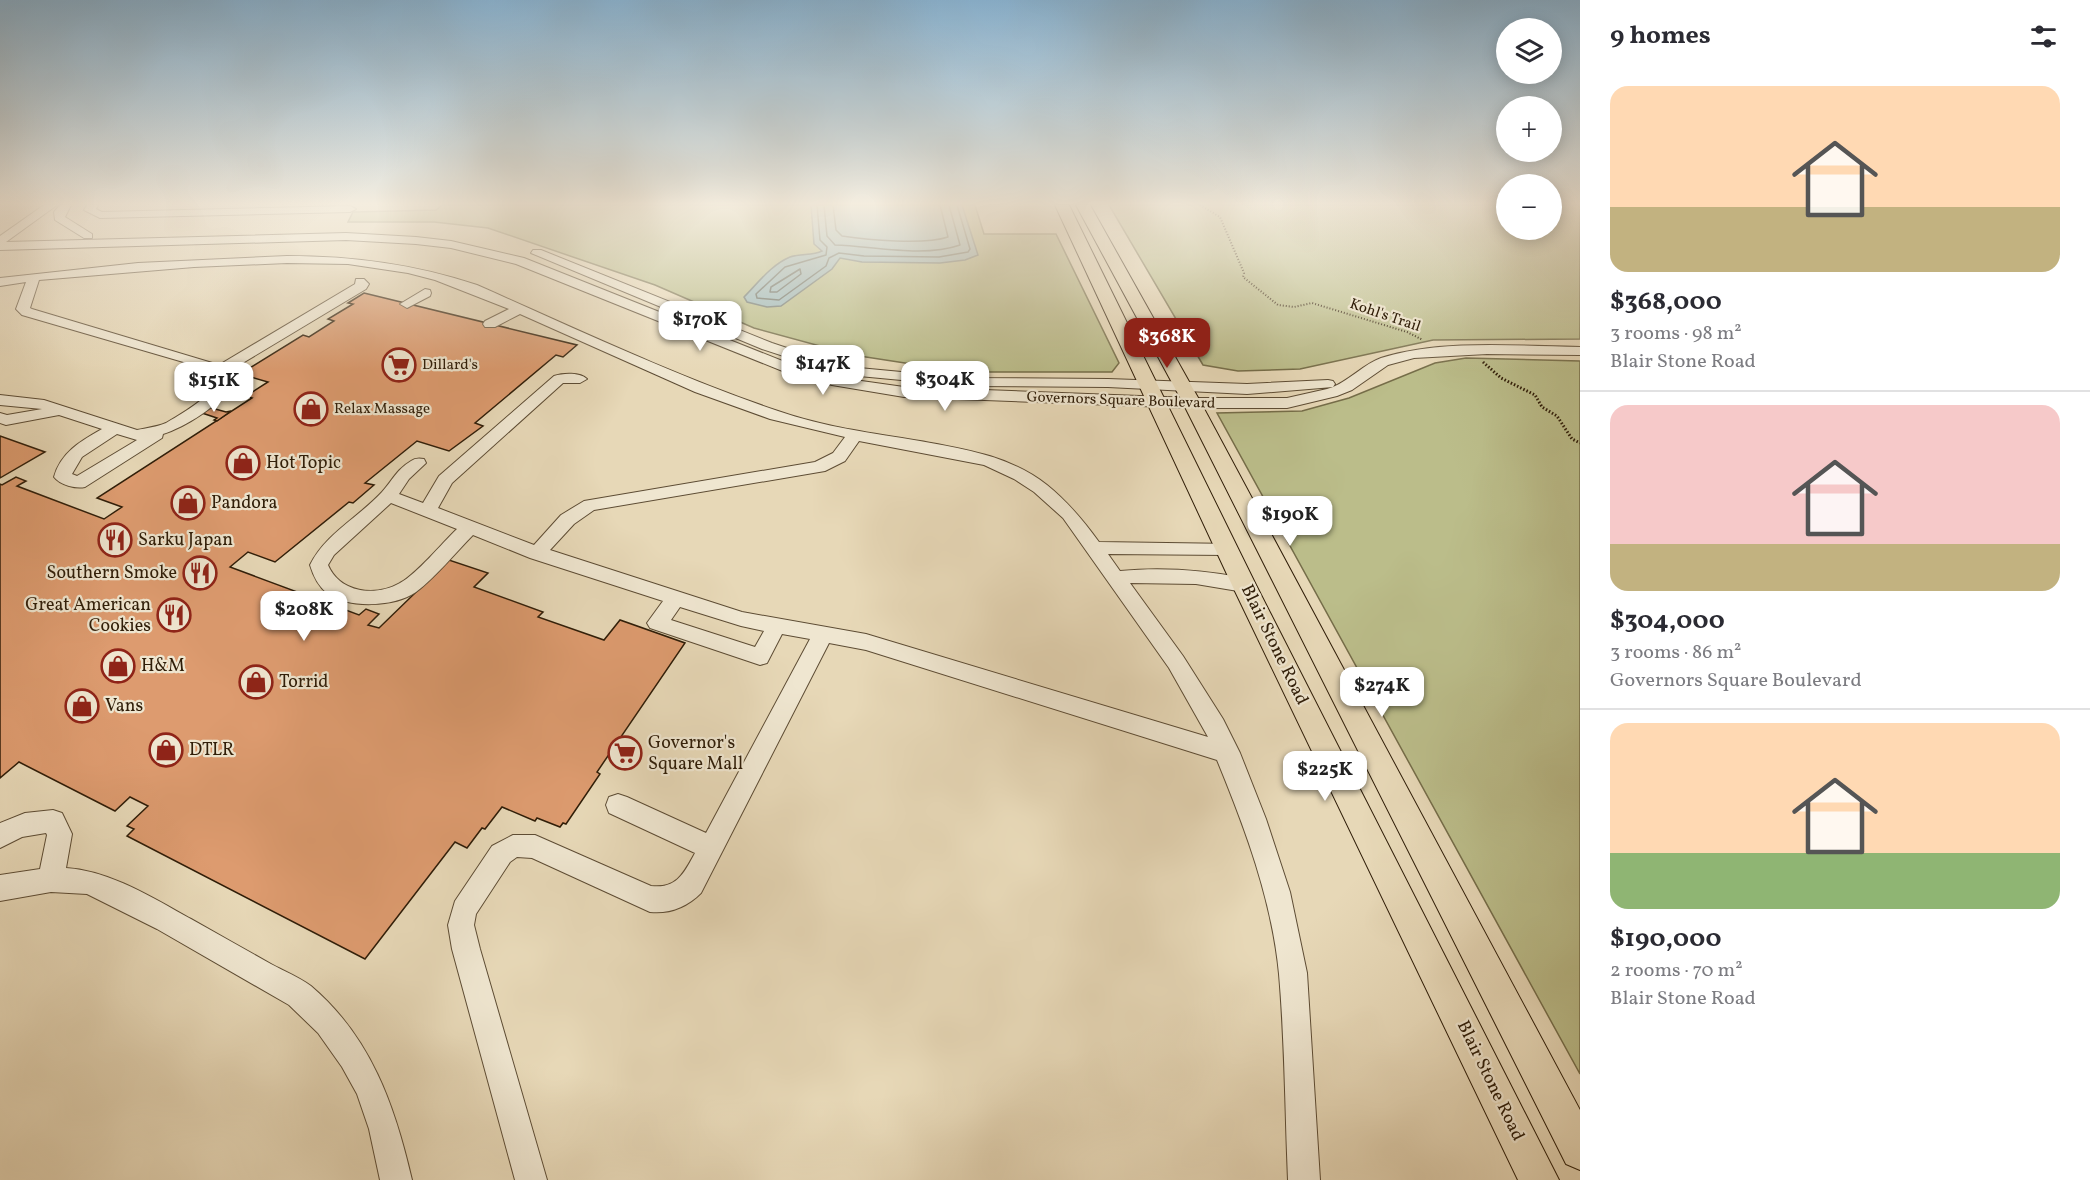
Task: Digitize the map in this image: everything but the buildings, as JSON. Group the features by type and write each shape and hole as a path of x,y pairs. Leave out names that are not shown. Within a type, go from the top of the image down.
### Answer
{"main road":[{"name":"Blair Stone Road","path":"1089,260 1244,585 1539,1180"},
{"name":"Blair Stone Road","path":"1113,260 1187,395 1580,1150"},
{"path":"1227,549 1261,562 1281,576"}],"street":[{"path":"0,282 154,264 298,260"},
{"path":"348,260 388,264 435,274 700,389 776,416 855,435 990,461 1020,475 1040,488 1069,514 1176,662 1215,726 1254,819 1274,884 1293,973 1304,1180"},
{"name":"Governors Square Boulevard","path":"517,260 771,363 832,381 904,392 1153,393"},
{"name":"Governors Square Boulevard","path":"554,260 786,352 859,372 907,378 1187,395 1258,404 1312,399 1347,387 1383,362 1397,357 1461,351 1580,351"},
{"path":"34,277 24,303 23,309 27,312 209,365 219,371 222,384 219,394 79,483 63,477 68,461 75,453 116,428"},
{"path":"219,371 361,286 363,284 360,282"},
{"path":"407,304 425,293"},
{"path":"490,324 519,309"},
{"path":"771,363 786,352"},
{"path":"428,510 445,480 558,380 580,379"},
{"path":"0,400 39,403 136,435 170,427"},
{"path":"0,418 6,420 63,410"},
{"path":"537,553 562,524 580,509 590,505 819,467 840,457 855,435"},
{"path":"418,463 403,475 388,496 326,551 319,565 325,580 339,592 374,597 399,593 409,587 470,527"},
{"path":"388,496 537,553 741,619 866,642 1228,753"},
{"path":"1092,548 1227,549"},
{"path":"1114,578 1180,575 1209,577 1244,585"},
{"path":"676,598 657,622 760,657 776,627"},
{"path":"531,1180 466,950 461,925 464,910 501,854 517,845 534,847 650,899 661,901 680,896 692,885 824,633"},
{"path":"618,805 711,848"},
{"path":"0,837 10,828 31,822 53,821 60,834 51,880"},
{"path":"0,888 51,880 88,882 116,894 299,995 328,1023 352,1056 370,1087 385,1129 396,1180"}],"path":[{"name":"Kohl's Trail","path":"1238,260 1244,273 1243,277 1278,305 1294,306 1312,303 1407,332 1432,344 1474,355 1502,378 1526,386 1540,399 1542,407 1557,416 1572,439 1580,443"}],"green space":[{"path":"582,260 1069,260 1119,363 1112,372 980,372 853,355 754,328 655,285"},
{"path":"1141,260 1580,260 1580,339 1433,340 1300,369 1238,371 1203,365"},
{"path":"1466,358 1580,361 1580,1074 1217,413 1302,411 1349,398 1435,363"}],"water":[{"path":"783,260 838,260 832,269 781,306 767,307 747,302 744,297"},
{"path":"851,260 964,260 940,263"}],"place":[{"name":"Dillard's","path":"399,365"},
{"name":"Relax Massage","path":"311,409"},
{"name":"Hot Topic","path":"243,463"},
{"name":"Pandora","path":"188,503"},
{"name":"Sarku Japan","path":"115,540"},
{"name":"Southern Smoke","path":"200,573"},
{"name":"Great American Cookies","path":"174,615"},
{"name":"H&M","path":"118,666"},
{"name":"Torrid","path":"256,682"},
{"name":"Vans","path":"82,706"},
{"name":"DTLR","path":"166,750"},
{"name":"Governor's Square Mall","path":"625,753"}]}
